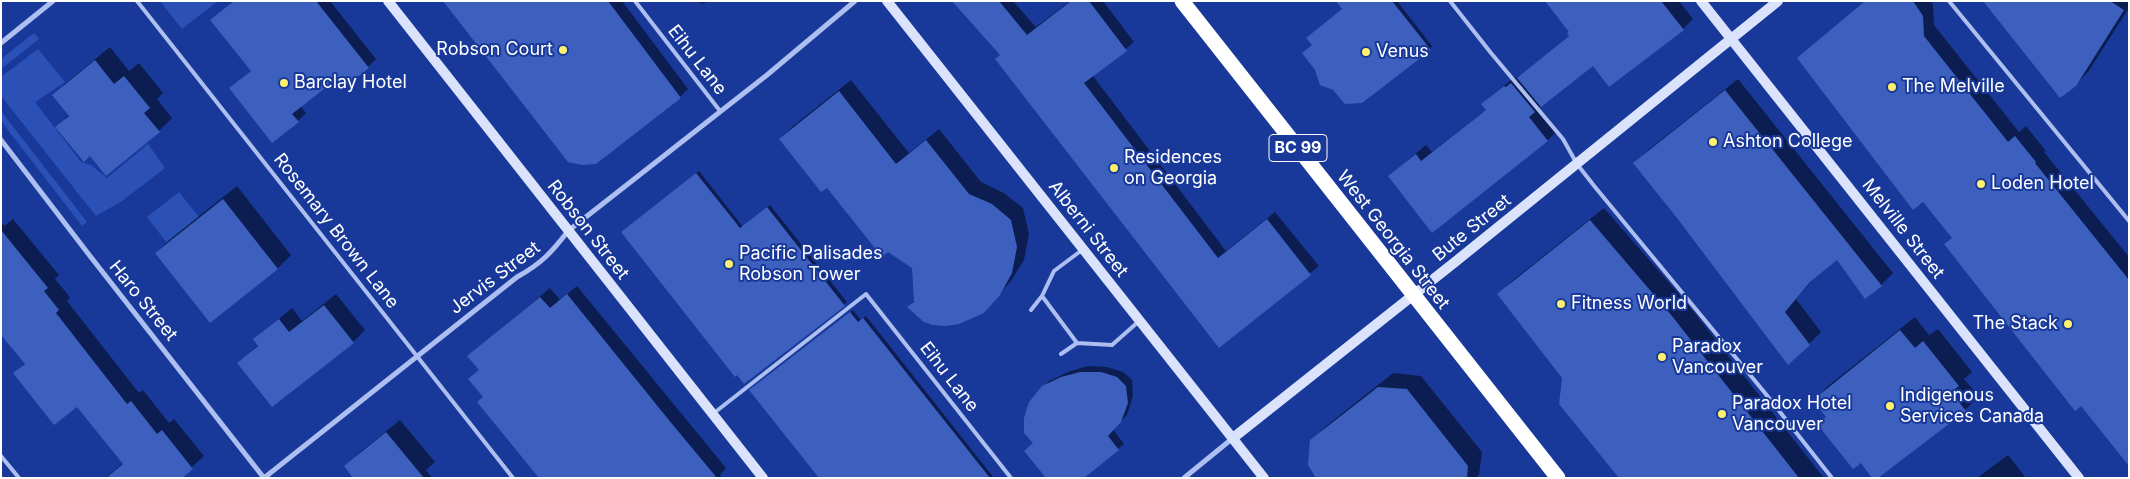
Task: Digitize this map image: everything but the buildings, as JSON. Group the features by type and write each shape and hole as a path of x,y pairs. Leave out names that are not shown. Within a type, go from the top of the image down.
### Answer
{"highway":[{"name":"West Georgia Street","path":"1182,1 1558,478"}],"street":[{"path":"1,43 53,1"},
{"name":"Robson Street","path":"388,1 763,478"},
{"name":"Jervis Street","path":"264,478 517,277 534,268 552,253 568,231 720,112 856,1"},
{"name":"Alberni Street","path":"887,1 1264,478"},
{"name":"Melville Street","path":"1701,1 2078,478"},
{"name":"Bute Street","path":"1184,478 1778,1"},
{"name":"Haro Street","path":"1,140 264,478"}],"lane":[{"name":"Rosemary Brown Lane","path":"137,1 513,478"},
{"name":"Eihu Lane","path":"635,1 720,112"},
{"path":"1450,1 1562,138 1577,164 1832,478"},
{"path":"1949,1 2129,221"},
{"path":"1031,310 1042,296 1054,271 1083,249"},
{"name":"Eihu Lane","path":"713,414 866,294 1011,478"},
{"path":"1042,296 1077,343"},
{"path":"1061,354 1077,343 1112,345 1140,320"},
{"path":"1,456 19,478"}],"shaded area":[{"path":"160,1 218,1 182,29"},
{"path":"34,33 39,39 1,69 1,59"},
{"path":"38,49 65,82 35,102 81,162 91,165 107,178 148,144 165,168 122,201 96,216 1,96 1,77"},
{"path":"1,111 87,222 82,226 1,121"},
{"path":"179,192 199,217 167,243 147,217"}],"place":[{"name":"Robson Court","path":"563,50"},
{"name":"Venus","path":"1366,52"},
{"name":"Barclay Hotel","path":"284,83"},
{"name":"The Melville","path":"1892,87"},
{"name":"Ashton College","path":"1713,142"},
{"name":"Residences on Georgia","path":"1114,168"},
{"name":"Loden Hotel","path":"1981,184"},
{"name":"Pacific Palisades Robson Tower","path":"729,264"},
{"name":"Fitness World","path":"1561,304"},
{"name":"The Stack","path":"2068,324"},
{"name":"Paradox Vancouver","path":"1662,357"},
{"name":"Indigenous Services Canada","path":"1890,406"},
{"name":"Paradox Hotel Vancouver","path":"1722,414"}]}
